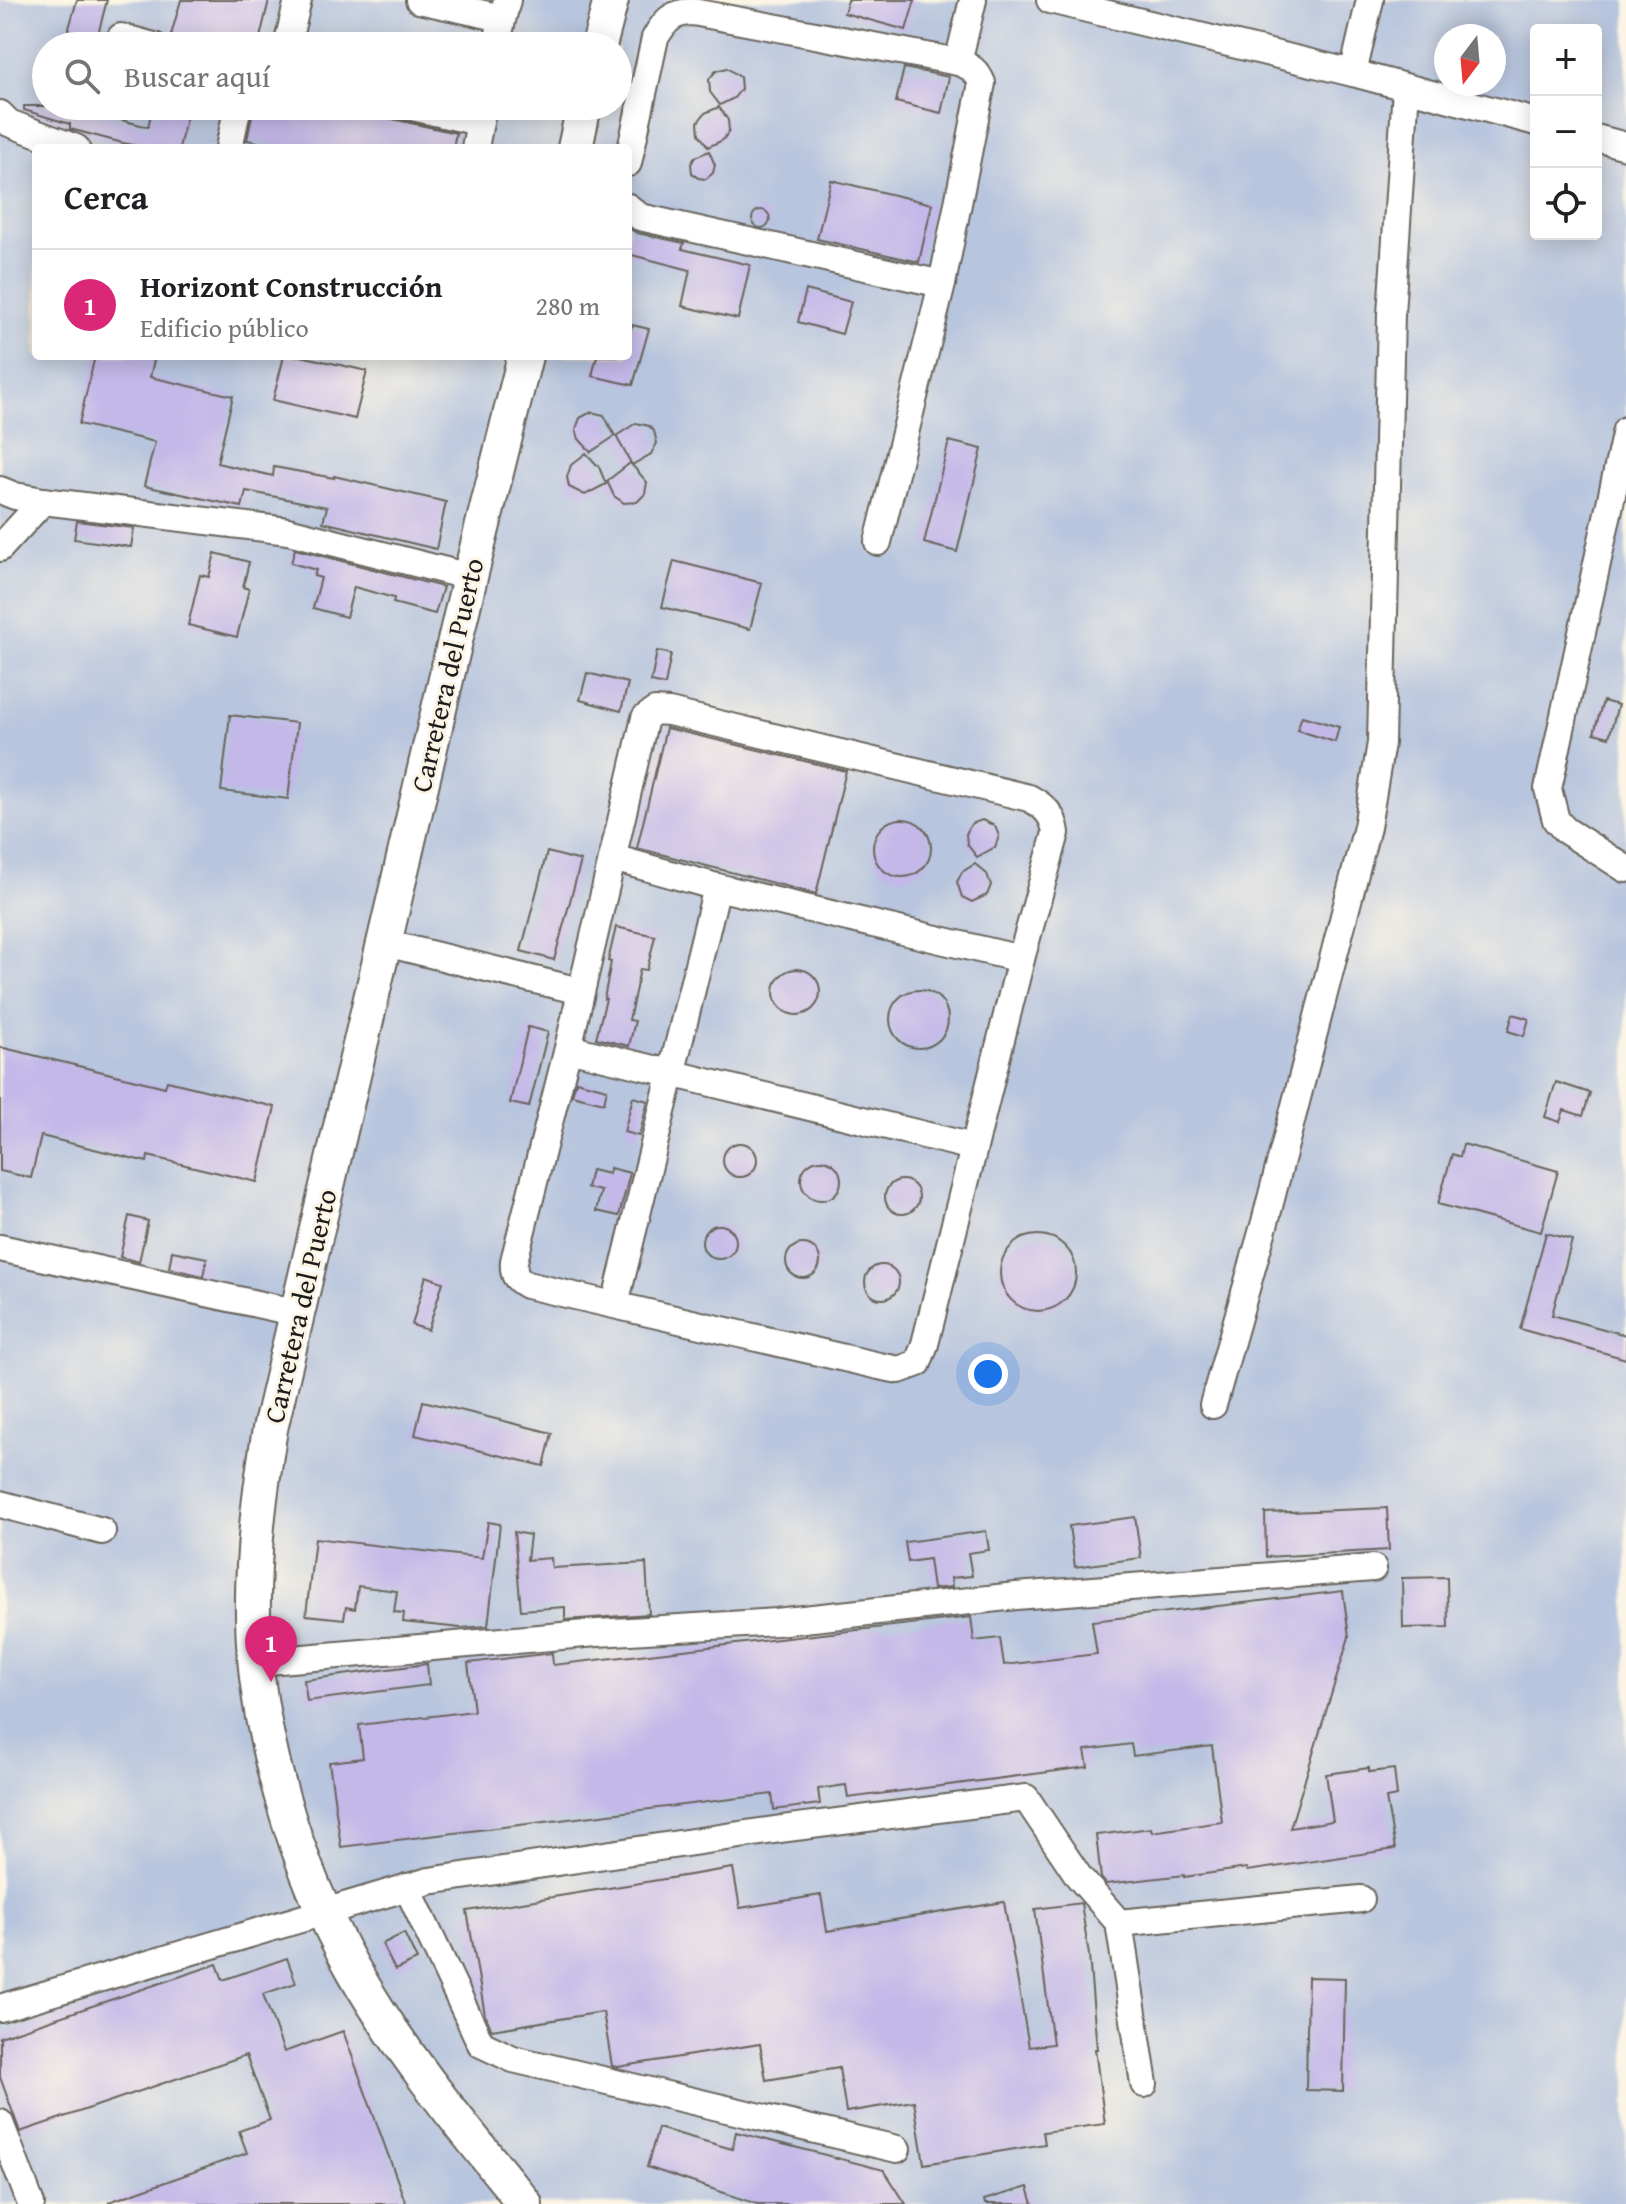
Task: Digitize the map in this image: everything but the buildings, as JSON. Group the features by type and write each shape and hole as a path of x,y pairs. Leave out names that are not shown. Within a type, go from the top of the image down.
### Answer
{"main road":[{"path":"603,32 611,0"},
{"path":"576,144 581,120"},
{"name":"Carretera del Puerto","path":"524,360 270,1429 259,1496 253,1603 258,1693 276,1771 299,1848 324,1912 353,1969 382,2016 430,2085 525,2204"}],"lane":[{"path":"290,32 298,0"},
{"path":"419,0 505,9 499,32"},
{"path":"958,62 973,0"},
{"path":"1050,0 1353,73 1530,120"},
{"path":"1353,73 1370,0"},
{"path":"632,144 655,38 663,23 677,12 693,12 958,62 979,75 982,83 942,284 878,542"},
{"path":"1213,1405 1273,1192 1376,783 1381,743 1391,314 1406,88"},
{"path":"0,114 9,123 65,144"},
{"path":"230,144 235,120"},
{"path":"1602,140 1626,146"},
{"path":"632,210 640,217 942,284"},
{"path":"1626,430 1548,789 1556,820 1565,830 1626,869"},
{"path":"0,490 43,501 288,531 470,577"},
{"path":"0,548 43,501"},
{"path":"655,711 1029,798 1042,804 1055,821 1056,833 918,1363 899,1370 527,1285 517,1280 513,1272 613,858 645,718 655,711"},
{"path":"613,858 717,887 1021,959"},
{"path":"615,1304 717,887"},
{"path":"385,943 580,991"},
{"path":"568,1048 973,1147"},
{"path":"0,1248 298,1313"},
{"path":"0,1504 102,1531"},
{"path":"256,1662 597,1633 776,1622 1016,1596 1373,1568"},
{"path":"0,2008 429,1881 781,1829 1026,1798 1079,1877 1112,1911 1119,1923 1144,2084"},
{"path":"407,1887 481,2044 513,2059 897,2149"},
{"path":"1119,1923 1361,1899"},
{"path":"0,2123 31,2204"}],"shaded area":[{"path":"0,0 1626,0 1626,2204 0,2204"}],"place":[{"name":"Horizont Construcción","path":"271,1682"}]}
